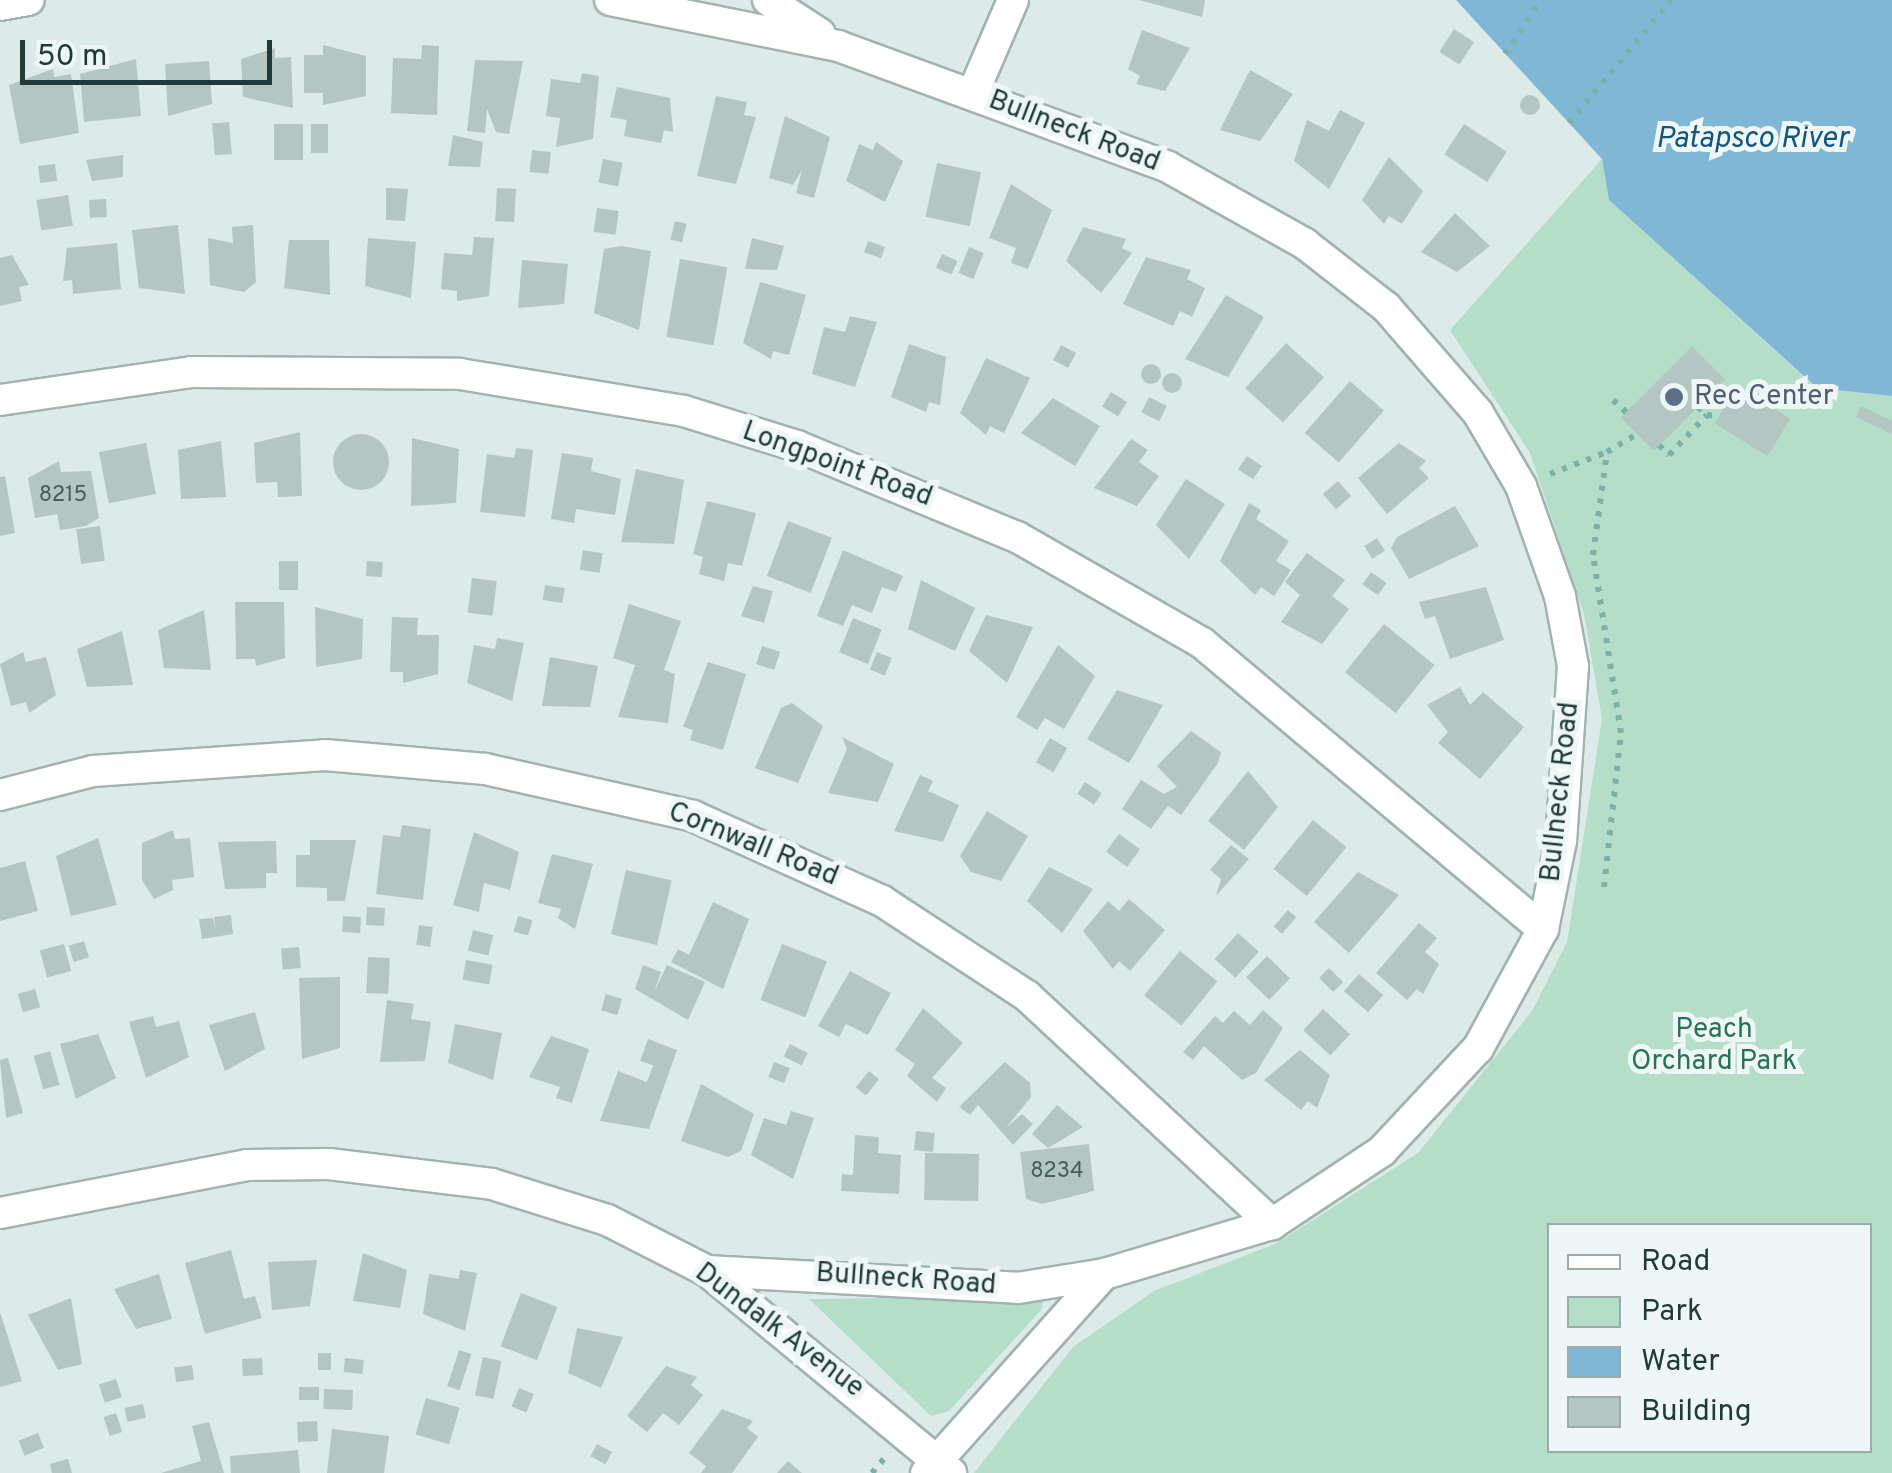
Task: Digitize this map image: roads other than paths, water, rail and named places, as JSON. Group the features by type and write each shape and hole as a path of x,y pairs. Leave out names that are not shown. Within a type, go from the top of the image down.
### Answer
{"street":[{"path":"0,4 29,0"},
{"name":"Bullneck Road","path":"610,0 838,46 974,93 1168,167 1305,244 1438,360 1521,486 1560,596 1573,666 1569,774 1543,929 1514,993 1442,1093 1382,1151 1272,1224 1104,1274 1018,1288 707,1271"},
{"path":"768,0 838,46"},
{"path":"974,93 1013,0"},
{"name":"Longpoint Road","path":"0,400 192,372 460,374 684,410 797,446 1017,537 1202,643 1543,929"},
{"name":"Cornwall Road","path":"0,795 94,772 325,754 486,768 693,816 882,901 1027,996 1272,1224"},
{"name":"Dundalk Avenue","path":"0,1213 169,1176 329,1164 492,1184 607,1220 707,1271 938,1469"},
{"path":"938,1469 1104,1274"}],"water":[{"name":"Patapsco River","path":"1456,0 1892,0 1892,396 1817,388 1609,200 1602,159"}],"place":[{"name":"Rec Center","path":"1674,397"}],"park label":[{"name":"Peach Orchard Park","path":"1714,1046"}]}
